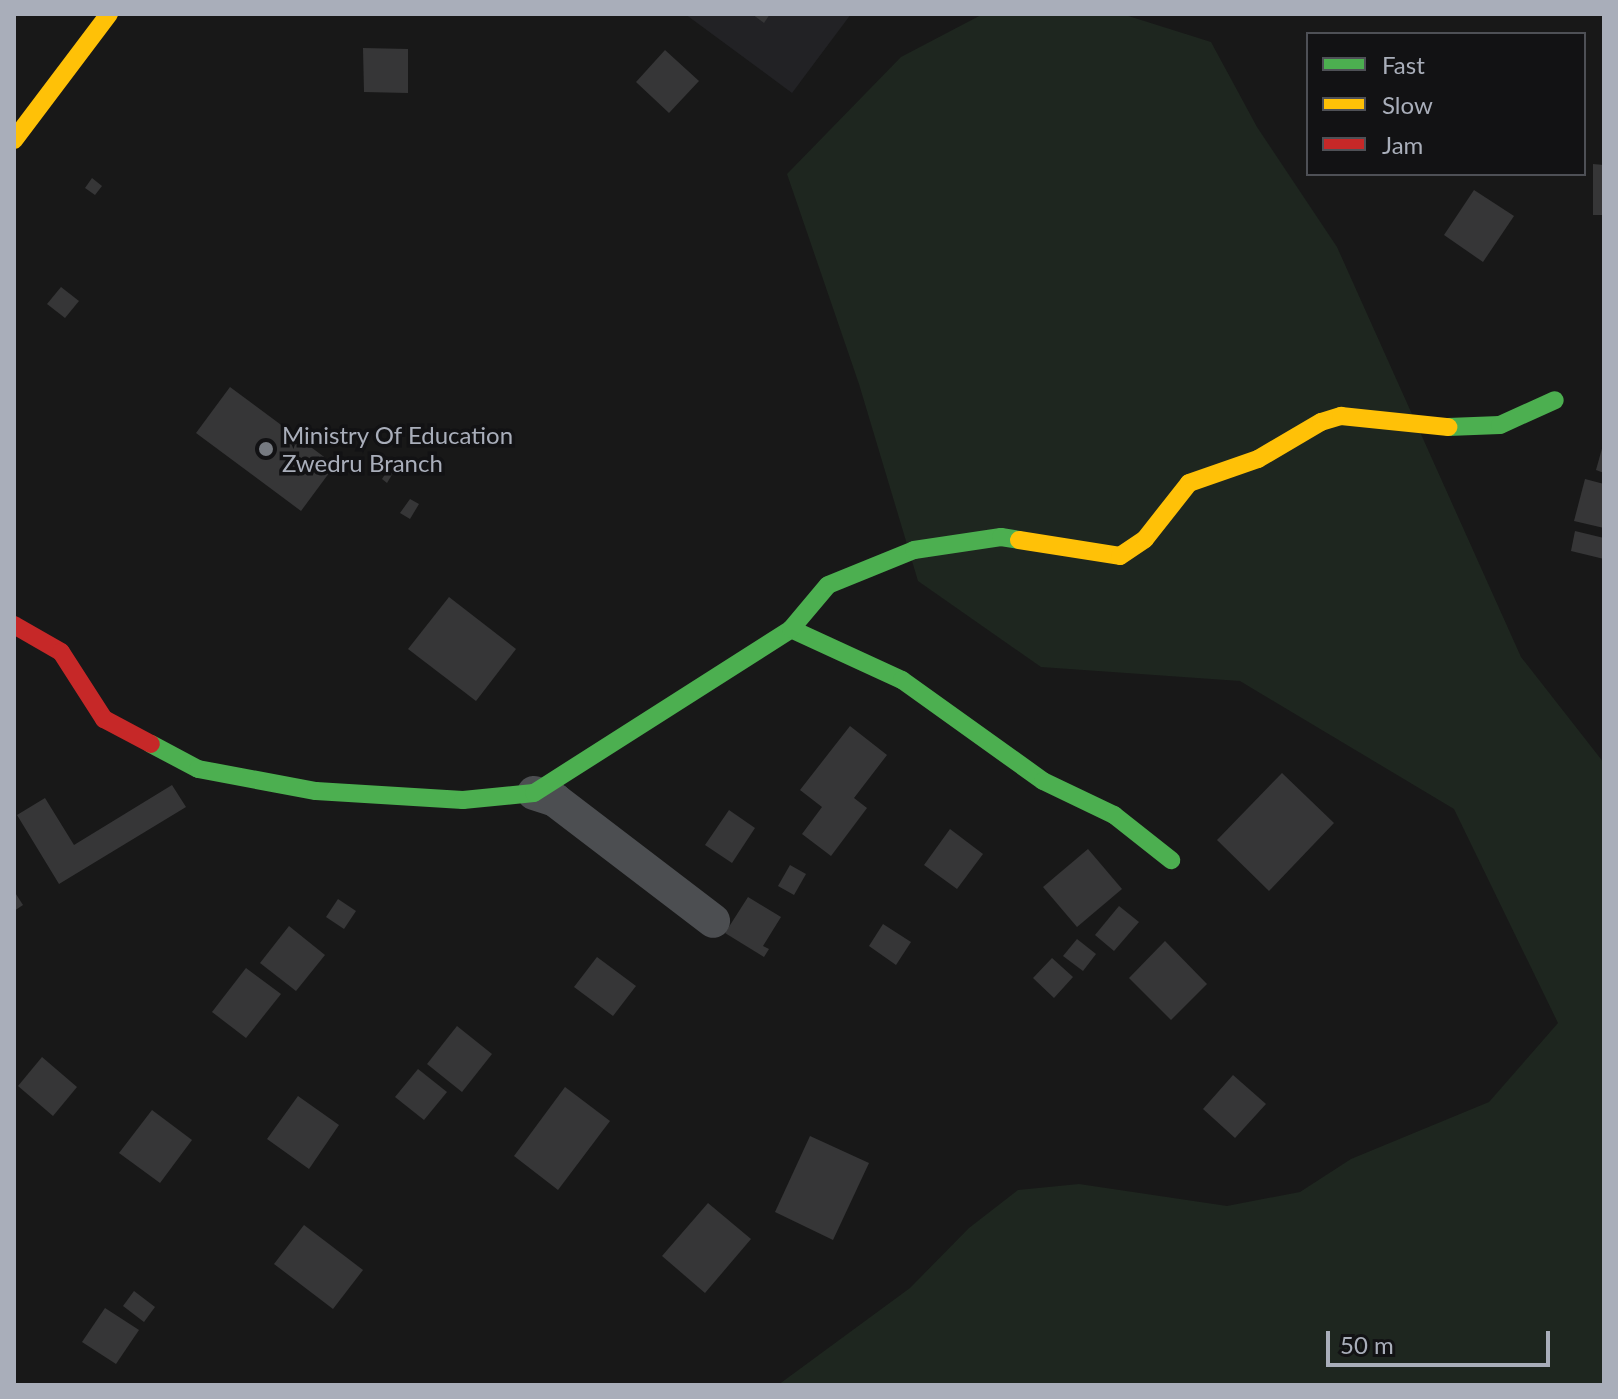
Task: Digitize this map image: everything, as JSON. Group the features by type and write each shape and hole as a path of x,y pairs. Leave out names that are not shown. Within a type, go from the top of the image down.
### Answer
{"main road":[{"path":"14,140 109,14"},
{"path":"14,625 61,652 104,719 198,769 316,791 463,800 534,793 791,629 828,585 914,550 1001,537 1120,556 1145,539 1189,483 1234,470 1321,422 1341,416 1444,427 1500,425 1555,400"},
{"path":"791,629 902,680 1043,781 1114,815 1171,860"}],"street":[{"path":"534,793 555,800 713,921"}],"shaded area":[{"path":"685,14 851,14 792,93"},
{"path":"983,14 1122,14 1211,42 1257,127 1337,247 1521,657 1604,763 1604,1385 778,1385 910,1288 969,1228 1018,1190 1079,1184 1227,1206 1300,1192 1351,1159 1489,1102 1558,1023 1454,809 1240,681 1041,667 918,581 859,384 787,174 901,57"}],"building":[{"path":"752,14 770,14 764,23"},
{"path":"363,48 408,49 408,93 364,92"},
{"path":"665,50 699,81 669,113 636,82"},
{"path":"1593,164 1604,165 1604,215 1593,215"},
{"path":"92,178 102,186 95,195 85,188"},
{"path":"1474,190 1514,216 1483,262 1444,235"},
{"path":"61,287 79,301 65,318 47,304"},
{"name":"Ministry Of Education Zwedru Branch","path":"230,387 335,465 301,511 196,433"},
{"path":"1604,446 1604,473 1596,470"},
{"path":"388,470 393,473 387,483 382,479"},
{"path":"1585,479 1604,484 1604,528 1574,521"},
{"path":"410,499 419,504 410,519 400,513"},
{"path":"1575,531 1604,538 1604,559 1571,551"},
{"path":"449,597 516,649 476,701 408,649"},
{"path":"850,726 887,755 854,798 867,808 831,856 802,834 822,807 800,790"},
{"path":"1282,773 1334,823 1269,891 1217,840"},
{"path":"172,785 186,807 59,884 17,815 45,798 74,845"},
{"path":"729,810 755,828 732,863 705,845"},
{"path":"950,829 983,854 957,889 924,865"},
{"path":"1088,849 1122,889 1077,927 1043,887"},
{"path":"790,865 806,874 794,895 778,886"},
{"path":"14,891 23,905 14,911"},
{"path":"748,897 781,917 763,946 769,949 764,957 725,933"},
{"path":"338,899 356,911 344,929 326,917"},
{"path":"1119,906 1139,922 1114,951 1095,935"},
{"path":"883,924 911,942 896,965 869,946"},
{"path":"289,926 325,955 296,991 260,963"},
{"path":"1077,939 1096,954 1083,971 1063,956"},
{"path":"1165,941 1207,984 1171,1020 1129,978"},
{"path":"597,957 636,986 613,1016 574,987"},
{"path":"1052,958 1073,977 1054,998 1033,978"},
{"path":"246,968 281,994 246,1038 212,1012"},
{"path":"457,1026 492,1054 462,1092 427,1064"},
{"path":"42,1057 77,1087 53,1116 18,1086"},
{"path":"418,1069 447,1092 424,1120 395,1097"},
{"path":"1233,1075 1266,1104 1235,1138 1203,1109"},
{"path":"565,1087 610,1121 558,1190 514,1156"},
{"path":"298,1096 339,1125 309,1169 267,1139"},
{"path":"152,1110 192,1140 160,1183 119,1153"},
{"path":"810,1136 869,1163 833,1240 775,1212"},
{"path":"708,1203 751,1239 705,1293 662,1256"},
{"path":"304,1225 363,1270 333,1309 274,1264"},
{"path":"134,1291 155,1307 144,1322 123,1306"},
{"path":"105,1308 139,1330 116,1364 82,1342"}],"traffic: fast":[{"path":"1448,427 1500,425 1555,400"},
{"path":"151,744 198,769 316,791 463,800 534,793 791,629 828,585 914,550 1001,537 1019,540"},
{"path":"791,629 902,680 1043,781 1114,815 1171,860"}],"traffic: slow":[{"path":"14,140 109,14"},
{"path":"1019,540 1120,556 1145,539 1189,483 1258,459 1321,422 1341,416 1448,427"}],"traffic: jam":[{"path":"14,625 61,652 104,719 151,744"}],"place":[{"name":"Ministry Of Education Zwedru Branch","path":"266,449"}]}
